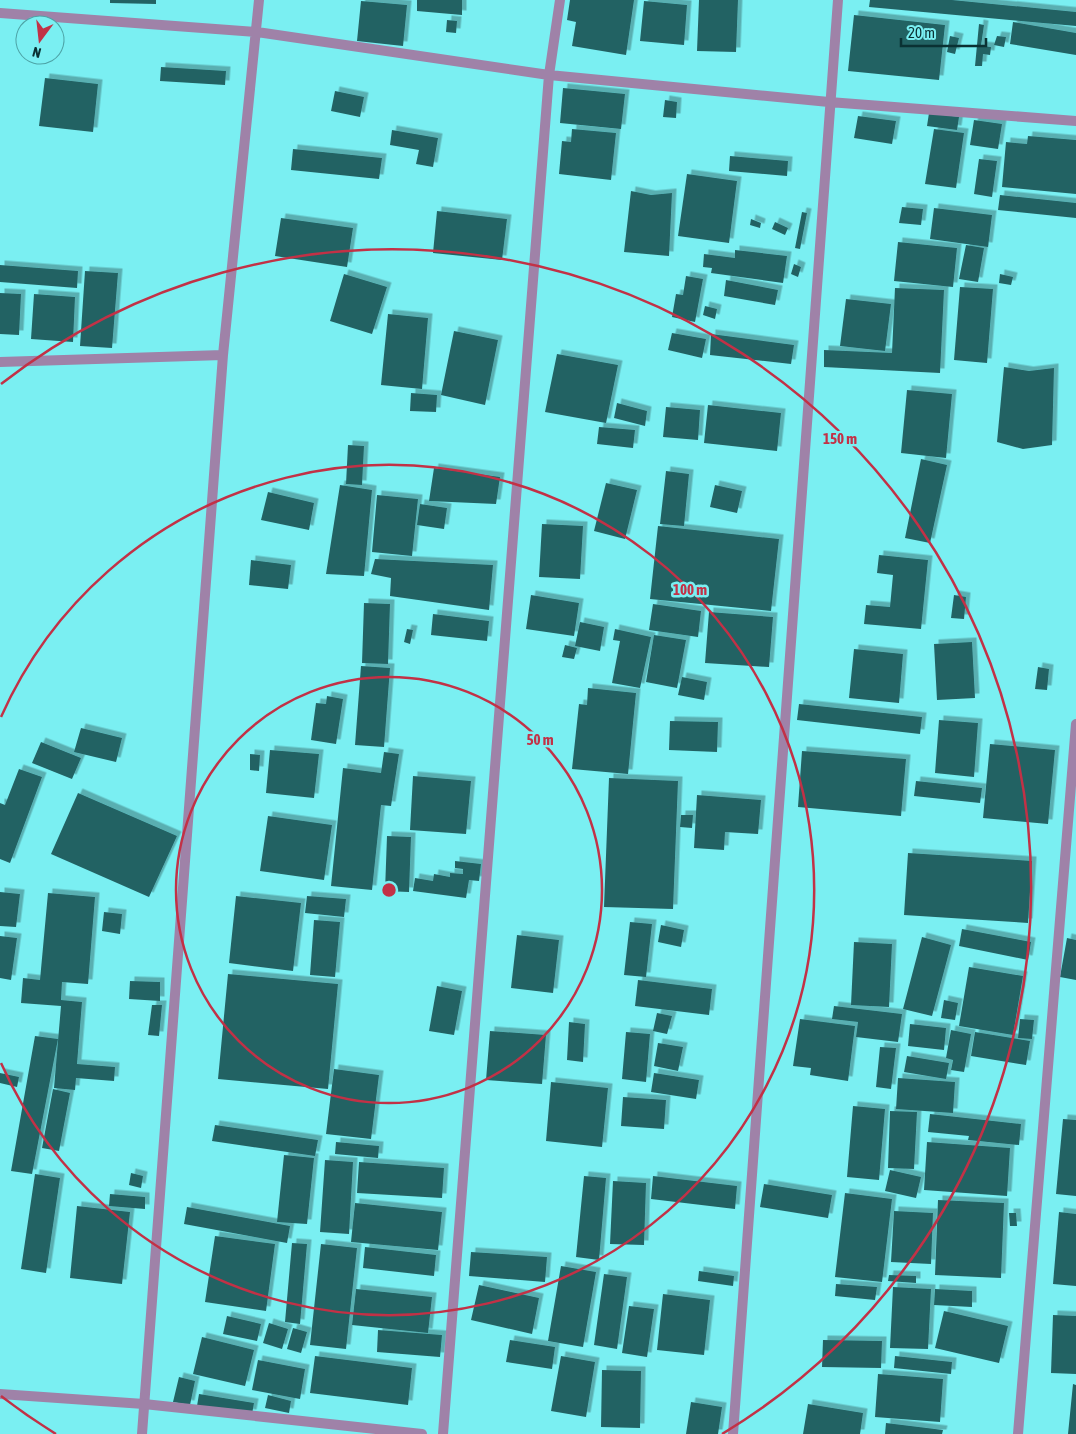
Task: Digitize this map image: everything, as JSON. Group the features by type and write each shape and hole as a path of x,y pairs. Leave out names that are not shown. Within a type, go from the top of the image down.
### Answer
{"street":[{"path":"142,1434 223,355 259,0"},
{"path":"443,1434 549,75 560,0"},
{"path":"733,1434 838,0"},
{"path":"0,13 257,32 549,75 830,102 1076,121"},
{"path":"0,362 223,355"},
{"path":"1018,1434 1076,724"},
{"path":"0,1394 144,1404 422,1434"}],"building":[{"path":"110,0 156,0 156,4 110,3"},
{"path":"417,0 462,0 462,15 417,11"},
{"path":"570,0 634,0 626,55 572,46 576,22 567,20"},
{"path":"699,0 738,0 736,52 697,51"},
{"path":"870,0 952,0 1076,12 1076,26 869,7"},
{"path":"361,1 407,5 403,46 357,41"},
{"path":"644,1 687,5 684,45 640,41"},
{"path":"854,15 945,25 939,80 848,71"},
{"path":"447,20 457,21 456,33 446,32"},
{"path":"1013,22 1076,33 1076,55 1010,44"},
{"path":"979,24 984,25 981,46 991,47 990,55 983,54 982,66 975,66"},
{"path":"950,36 959,38 955,54 947,52"},
{"path":"997,36 1006,37 1004,47 994,45"},
{"path":"161,67 226,71 225,85 160,81"},
{"path":"45,78 98,84 93,132 39,126"},
{"path":"563,88 625,94 621,129 560,123"},
{"path":"335,91 364,97 360,117 331,111"},
{"path":"665,100 677,102 676,118 663,117"},
{"path":"929,113 959,117 957,130 927,126"},
{"path":"858,116 896,121 892,144 854,138"},
{"path":"974,120 1002,124 998,149 970,145"},
{"path":"572,129 616,133 611,180 559,174 562,141 571,142"},
{"path":"934,129 964,133 956,188 925,184"},
{"path":"392,130 438,138 433,167 416,164 419,150 390,145"},
{"path":"1028,136 1076,140 1076,194 1002,187 1006,142 1027,144"},
{"path":"293,149 382,158 379,179 291,170"},
{"path":"730,156 788,161 787,176 729,171"},
{"path":"979,159 997,161 992,197 974,194"},
{"path":"687,174 737,181 729,243 678,236"},
{"path":"631,191 651,195 672,193 669,256 624,252"},
{"path":"1000,195 1076,203 1076,218 998,210"},
{"path":"902,207 923,209 921,225 899,223"},
{"path":"934,208 992,215 988,247 930,239"},
{"path":"437,211 507,219 502,260 433,253"},
{"path":"802,212 807,213 800,249 795,248"},
{"path":"281,218 353,228 347,267 275,256"},
{"path":"751,219 761,223 760,228 750,225"},
{"path":"775,222 788,228 785,235 772,229"},
{"path":"898,242 957,248 953,287 894,281"},
{"path":"966,245 984,248 978,282 959,279"},
{"path":"735,250 787,256 783,283 711,273 712,268 703,267 704,254 735,258"},
{"path":"794,264 801,267 798,277 791,274"},
{"path":"0,265 78,271 77,288 0,282"},
{"path":"85,271 118,273 112,348 80,346"},
{"path":"344,274 387,287 372,334 330,321"},
{"path":"1000,274 1013,277 1011,285 999,283"},
{"path":"686,276 703,279 695,322 672,317 676,294 683,295"},
{"path":"726,280 778,290 775,305 724,296"},
{"path":"960,287 993,289 987,363 954,360"},
{"path":"895,288 944,290 940,373 824,367 824,350 892,353"},
{"path":"0,293 21,294 19,335 0,334"},
{"path":"34,294 75,297 73,342 31,339"},
{"path":"846,299 891,304 885,351 840,346"},
{"path":"705,306 717,309 715,319 703,315"},
{"path":"388,314 428,318 422,389 381,385"},
{"path":"454,331 498,340 485,405 441,395"},
{"path":"672,333 706,339 702,358 668,350"},
{"path":"711,334 794,345 791,364 710,355"},
{"path":"557,354 618,365 606,423 545,412"},
{"path":"1004,367 1029,371 1054,368 1052,445 1023,449 997,442"},
{"path":"907,390 952,394 946,458 901,453"},
{"path":"411,393 437,395 436,412 410,411"},
{"path":"617,403 647,411 645,426 614,418"},
{"path":"708,405 781,413 777,451 704,443"},
{"path":"666,407 700,410 698,440 663,437"},
{"path":"599,427 635,430 633,448 597,444"},
{"path":"348,445 364,446 362,485 346,484"},
{"path":"921,459 947,465 930,543 905,538"},
{"path":"434,468 500,477 496,504 429,501"},
{"path":"666,471 689,474 684,526 660,524"},
{"path":"606,483 637,490 625,539 594,531"},
{"path":"340,485 372,490 364,576 326,574"},
{"path":"715,485 742,491 737,513 710,507"},
{"path":"268,492 314,503 309,530 261,520"},
{"path":"377,495 418,499 412,556 372,552"},
{"path":"420,504 447,508 444,529 417,525"},
{"path":"542,524 583,526 580,579 539,577"},
{"path":"658,526 779,539 771,611 650,599"},
{"path":"879,555 928,560 921,629 864,624 866,605 890,607 893,575 877,573"},
{"path":"375,559 493,565 489,610 390,596 391,578 371,574"},
{"path":"251,560 291,565 288,589 249,585"},
{"path":"531,595 579,603 574,636 526,629"},
{"path":"954,595 966,597 964,619 951,618"},
{"path":"364,603 390,604 388,664 362,663"},
{"path":"653,604 701,611 698,637 649,630"},
{"path":"709,612 773,617 769,667 705,663"},
{"path":"433,614 489,621 487,641 431,635"},
{"path":"580,622 604,627 600,651 575,646"},
{"path":"407,629 413,630 410,644 404,642"},
{"path":"615,629 651,637 640,688 612,683 620,641 613,640"},
{"path":"654,635 686,640 677,688 646,682"},
{"path":"972,642 975,698 937,700 934,644"},
{"path":"565,645 577,648 574,659 562,657"},
{"path":"854,649 903,654 899,703 849,698"},
{"path":"361,666 390,668 384,747 355,745"},
{"path":"1038,667 1049,669 1047,690 1035,689"},
{"path":"682,677 707,682 704,700 678,695"},
{"path":"588,688 636,693 628,774 572,769 579,704 587,705"},
{"path":"327,696 343,699 336,744 311,740 316,703 326,704"},
{"path":"799,704 922,717 920,734 797,720"},
{"path":"939,720 978,723 974,777 935,773"},
{"path":"670,721 718,722 717,752 669,750"},
{"path":"81,728 122,738 116,762 74,752"},
{"path":"41,742 81,758 72,779 32,763"},
{"path":"990,744 1055,750 1048,824 983,818"},
{"path":"270,750 319,754 314,798 266,793"},
{"path":"802,751 906,759 901,816 798,807"},
{"path":"384,752 399,754 391,806 381,805 372,890 331,886 343,768 381,773"},
{"path":"250,754 260,755 259,771 250,770"},
{"path":"19,769 42,777 10,863 0,859 0,803 5,805"},
{"path":"413,776 471,781 466,834 410,830"},
{"path":"609,778 678,781 673,909 604,907"},
{"path":"916,781 982,788 980,803 914,796"},
{"path":"78,793 177,836 149,897 51,854"},
{"path":"697,795 761,800 758,834 725,832 724,850 694,848"},
{"path":"681,815 693,815 692,828 680,827"},
{"path":"268,816 332,825 324,880 260,871"},
{"path":"387,836 411,837 409,892 385,891"},
{"path":"908,853 1032,861 1028,923 904,915"},
{"path":"455,861 481,864 479,881 469,880 466,898 413,891 415,878 433,881 434,874 450,877 450,873 463,874 463,869 455,868"},
{"path":"0,892 20,894 16,927 0,926"},
{"path":"48,893 95,897 88,984 62,982 61,1000 82,1002 77,1064 115,1067 114,1081 76,1078 75,1090 54,1088 61,1006 21,1003 23,978 40,980"},
{"path":"236,896 301,903 293,971 229,963"},
{"path":"307,896 346,899 344,917 305,913"},
{"path":"104,912 122,914 120,934 102,931"},
{"path":"314,920 340,922 335,977 310,975"},
{"path":"630,922 652,924 646,977 624,975"},
{"path":"661,925 684,930 681,947 658,942"},
{"path":"962,929 1031,942 1028,960 959,946"},
{"path":"517,935 559,940 553,993 511,988"},
{"path":"0,936 17,938 11,980 0,978"},
{"path":"922,937 951,945 932,1016 903,1009"},
{"path":"1067,938 1076,940 1076,980 1060,977"},
{"path":"854,942 892,944 889,1007 851,1005"},
{"path":"969,967 1023,976 1013,1035 959,1026"},
{"path":"228,974 338,984 328,1089 218,1079"},
{"path":"638,980 712,989 709,1015 635,1006"},
{"path":"130,981 160,982 160,1001 129,999"},
{"path":"437,986 462,991 454,1035 429,1031"},
{"path":"944,1000 958,1003 955,1020 941,1018"},
{"path":"152,1005 162,1005 159,1036 148,1035"},
{"path":"834,1006 902,1014 898,1042 856,1037 858,1022 832,1019"},
{"path":"657,1013 672,1016 667,1034 653,1031"},
{"path":"800,1019 855,1026 848,1081 810,1075 811,1068 793,1066"},
{"path":"1020,1019 1034,1020 1032,1039 1018,1038"},
{"path":"569,1022 585,1024 583,1062 567,1060"},
{"path":"910,1024 946,1028 944,1050 908,1046"},
{"path":"951,1030 971,1034 964,1072 951,1070 953,1060 946,1058"},
{"path":"490,1031 546,1035 542,1084 486,1080"},
{"path":"626,1032 650,1034 646,1082 622,1079"},
{"path":"975,1032 1030,1041 1026,1065 971,1056"},
{"path":"35,1036 58,1039 32,1174 11,1171"},
{"path":"658,1043 683,1047 678,1071 654,1066"},
{"path":"880,1047 896,1048 891,1089 876,1087"},
{"path":"907,1056 949,1063 946,1079 904,1072"},
{"path":"334,1069 379,1075 371,1139 326,1134"},
{"path":"0,1073 19,1077 17,1087 0,1083"},
{"path":"654,1073 699,1080 696,1099 651,1092"},
{"path":"898,1078 955,1082 953,1113 896,1109"},
{"path":"551,1082 608,1088 602,1147 546,1141"},
{"path":"53,1089 70,1093 59,1151 42,1148"},
{"path":"623,1097 666,1100 664,1129 621,1126"},
{"path":"853,1106 885,1109 879,1180 847,1177"},
{"path":"890,1111 917,1112 914,1169 888,1168"},
{"path":"930,1114 1021,1124 1019,1145 968,1140 969,1136 928,1132"},
{"path":"1063,1119 1076,1120 1076,1196 1056,1194"},
{"path":"215,1125 318,1140 315,1156 212,1141"},
{"path":"336,1142 379,1146 378,1158 335,1154"},
{"path":"927,1142 1010,1148 1007,1196 924,1190"},
{"path":"284,1155 314,1158 307,1224 277,1222"},
{"path":"325,1160 353,1162 349,1234 320,1232"},
{"path":"359,1162 444,1168 442,1198 357,1193"},
{"path":"890,1170 921,1177 916,1198 885,1191"},
{"path":"131,1173 143,1176 141,1188 129,1185"},
{"path":"35,1174 60,1178 46,1273 21,1269"},
{"path":"584,1176 606,1178 599,1260 576,1257"},
{"path":"653,1176 737,1186 735,1209 651,1199"},
{"path":"613,1181 646,1183 644,1245 610,1244"},
{"path":"764,1184 832,1195 828,1218 760,1207"},
{"path":"845,1193 892,1199 882,1282 835,1277"},
{"path":"110,1194 145,1197 145,1209 109,1206"},
{"path":"938,1200 1004,1203 1001,1278 935,1275"},
{"path":"355,1203 442,1212 438,1250 351,1242"},
{"path":"77,1206 130,1212 122,1284 70,1278"},
{"path":"187,1207 290,1226 287,1243 184,1224"},
{"path":"894,1211 933,1213 931,1264 891,1262"},
{"path":"1059,1212 1076,1214 1076,1286 1053,1284"},
{"path":"1009,1213 1016,1213 1017,1226 1010,1226"},
{"path":"215,1236 275,1244 266,1311 205,1302"},
{"path":"292,1243 307,1244 300,1324 285,1322"},
{"path":"321,1244 357,1248 346,1349 310,1345"},
{"path":"365,1247 436,1255 434,1276 363,1268"},
{"path":"471,1252 547,1257 545,1282 469,1276"},
{"path":"561,1266 596,1272 583,1347 548,1341"},
{"path":"699,1271 734,1276 733,1286 698,1281"},
{"path":"604,1274 627,1277 617,1349 594,1345"},
{"path":"889,1275 916,1276 916,1283 888,1281"},
{"path":"836,1284 877,1287 875,1300 835,1296"},
{"path":"479,1285 539,1298 532,1334 471,1320"},
{"path":"893,1287 931,1289 928,1349 890,1348"},
{"path":"356,1289 432,1297 428,1333 352,1325"},
{"path":"935,1289 972,1291 972,1307 934,1305"},
{"path":"663,1294 710,1300 704,1355 657,1350"},
{"path":"629,1306 654,1309 647,1357 622,1353"},
{"path":"944,1311 1008,1326 999,1363 935,1348"},
{"path":"1053,1315 1076,1316 1076,1374 1051,1373"},
{"path":"227,1316 261,1324 257,1341 223,1334"},
{"path":"269,1323 288,1329 282,1349 263,1343"},
{"path":"293,1328 307,1332 301,1353 287,1349"},
{"path":"378,1330 442,1335 440,1357 377,1352"},
{"path":"202,1337 254,1350 245,1386 193,1374"},
{"path":"510,1340 555,1347 552,1369 506,1362"},
{"path":"823,1340 882,1341 881,1368 822,1367"},
{"path":"315,1356 412,1368 408,1405 310,1393"},
{"path":"561,1356 595,1362 586,1417 551,1411"},
{"path":"895,1356 952,1362 951,1374 894,1368"},
{"path":"258,1360 305,1369 300,1399 252,1390"},
{"path":"602,1370 641,1371 640,1428 601,1427"},
{"path":"878,1374 943,1379 940,1422 875,1417"},
{"path":"179,1377 195,1381 190,1405 173,1402"},
{"path":"1073,1384 1076,1385 1076,1434 1068,1434"},
{"path":"199,1394 254,1403 252,1414 197,1406"},
{"path":"268,1395 291,1401 289,1413 265,1408"},
{"path":"691,1402 722,1407 718,1434 686,1434"},
{"path":"808,1404 863,1413 860,1434 803,1434"},
{"path":"886,1423 943,1430 942,1434 885,1434"}]}
